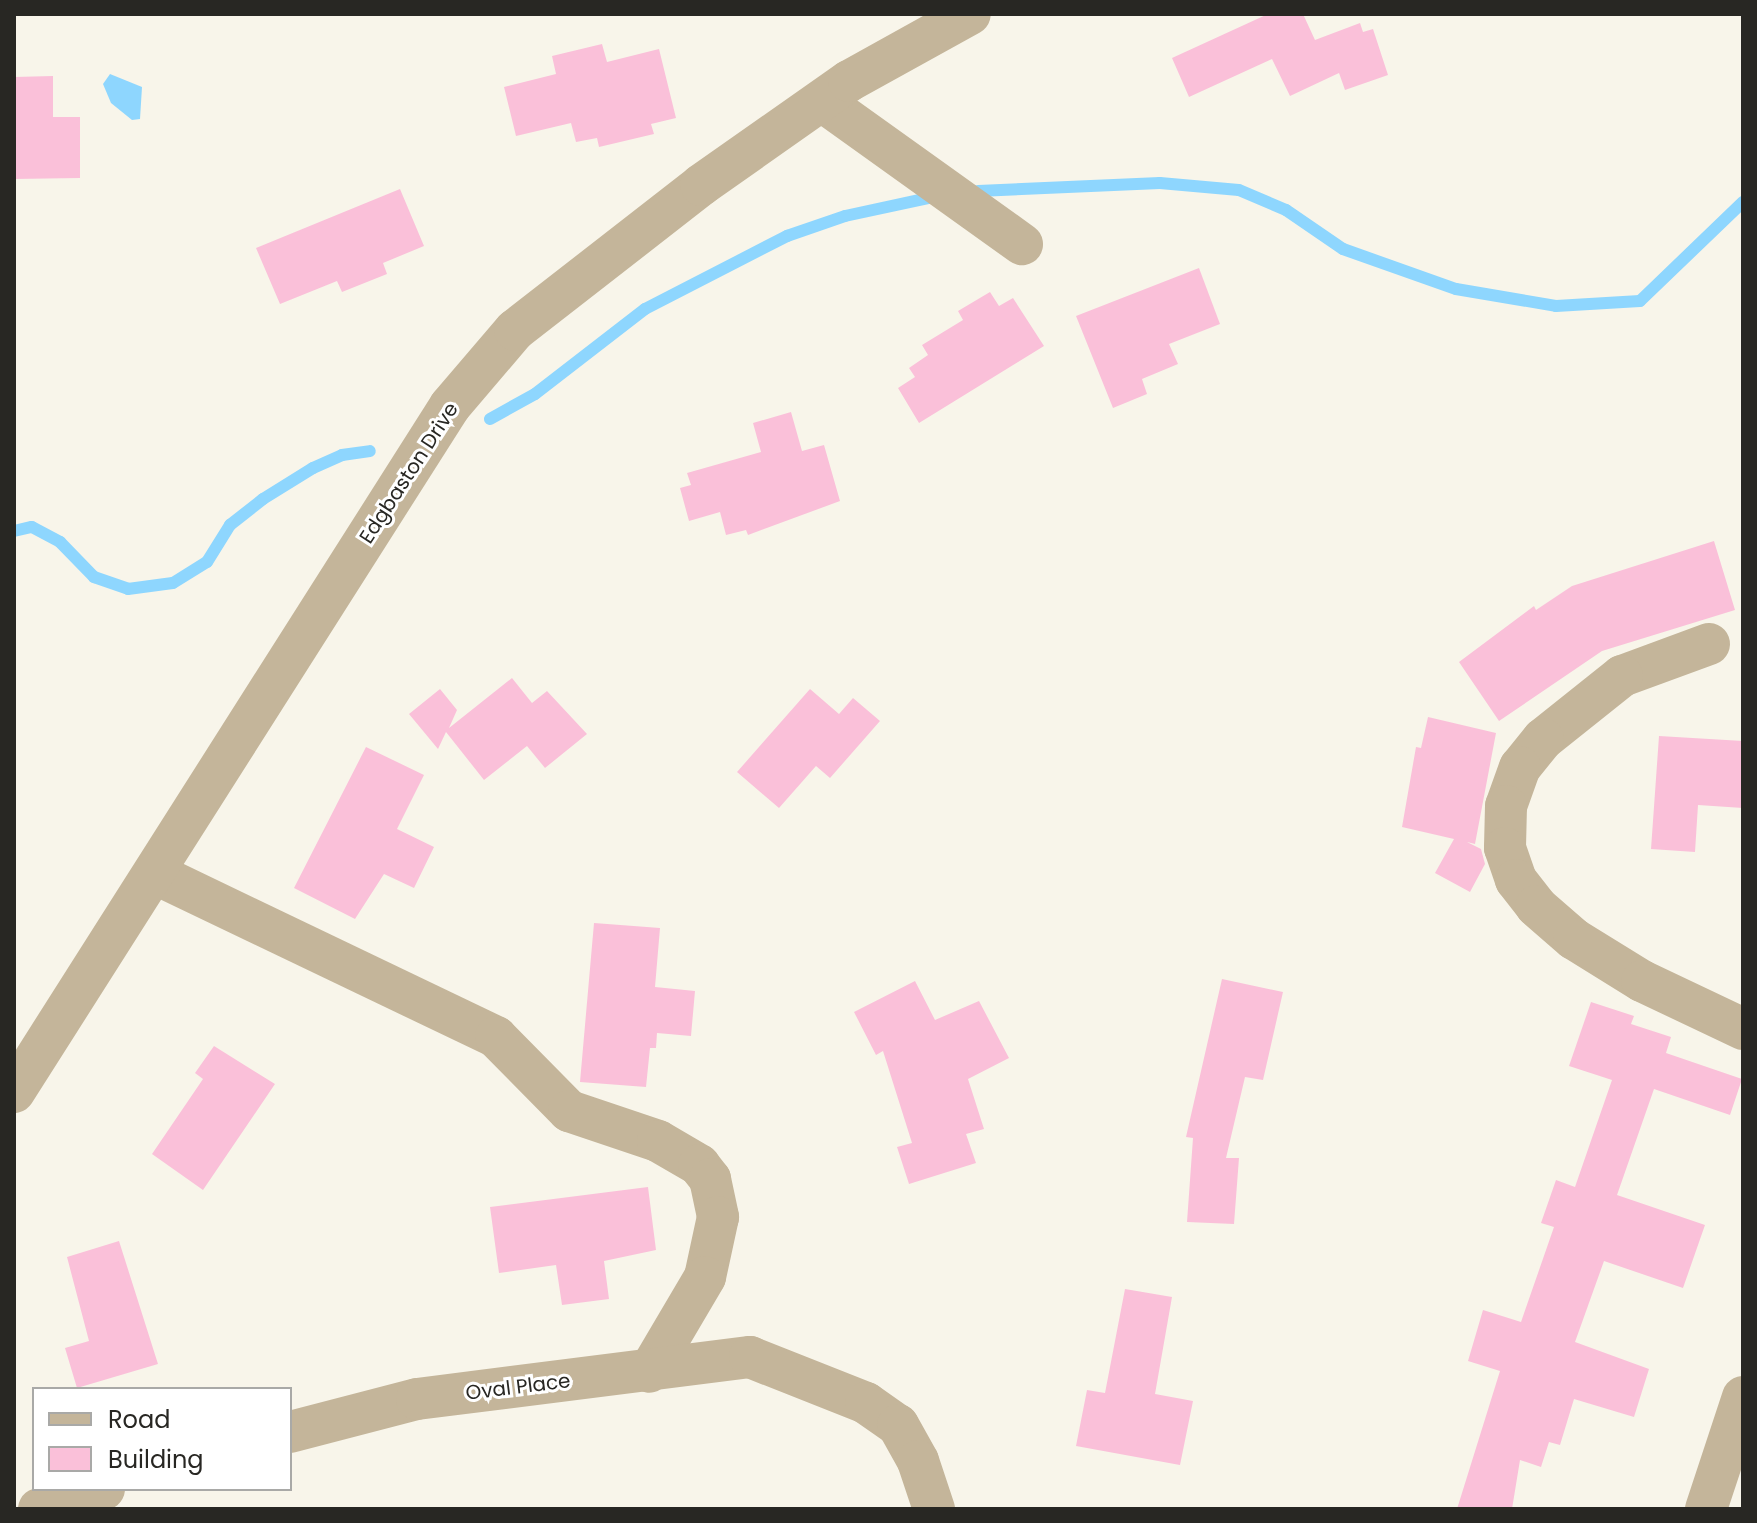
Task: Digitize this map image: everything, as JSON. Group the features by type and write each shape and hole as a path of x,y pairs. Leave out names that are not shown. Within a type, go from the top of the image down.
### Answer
{"street":[{"name":"Edgbaston Drive","path":"14,1092 156,874 450,406 506,341 601,260 822,101 970,14"},
{"path":"822,101 1022,244"},
{"path":"1709,644 1622,676 1543,739 1520,767 1510,793 1505,848 1516,880 1536,906 1574,939 1642,981 1743,1029"},
{"path":"156,874 496,1037 569,1111 658,1141 699,1165 710,1179 718,1217 705,1277 649,1372"},
{"name":"Oval Place","path":"292,1431 417,1399 750,1357 866,1403 898,1425 910,1442 934,1509"},
{"path":"1706,1509 1743,1397"},
{"path":"39,1509 98,1491"}],"water":[{"path":"110,74 142,87 140,119 132,120 111,103 103,84"}],"building":[{"path":"1268,14 1303,14 1315,40 1360,23 1363,32 1373,29 1388,75 1345,90 1339,73 1290,96 1272,59 1189,97 1172,58"},
{"path":"602,44 607,62 659,49 676,118 651,124 654,134 599,147 597,138 576,142 571,123 516,136 504,87 556,74 552,56"},
{"path":"53,76 53,117 80,117 80,178 14,179 14,77"},
{"path":"400,189 424,246 383,263 387,274 342,292 337,281 280,304 256,248"},
{"path":"1199,268 1220,324 1169,344 1178,364 1142,379 1147,394 1113,408 1076,316"},
{"path":"990,292 999,306 1013,298 1044,346 919,423 898,388 915,377 909,368 928,355 922,345 963,320 958,311"},
{"path":"791,412 802,451 824,445 840,501 748,535 746,530 726,535 720,512 689,521 680,488 691,485 687,473 761,452 753,423"},
{"path":"1714,541 1735,610 1602,651 1499,721 1459,662 1534,606 1536,610 1572,586"},
{"path":"512,678 532,703 547,691 587,734 545,768 527,746 484,780 446,732 438,749 409,714 440,689 457,710 449,728"},
{"path":"810,689 839,714 853,698 880,721 830,778 816,766 779,808 737,772"},
{"path":"1428,717 1496,733 1475,844 1467,842 1481,849 1485,864 1470,892 1435,873 1454,839 1402,827 1416,747 1421,748"},
{"path":"1659,736 1743,741 1743,808 1698,805 1695,852 1651,849"},
{"path":"366,747 424,775 397,829 434,847 414,888 384,874 355,919 294,888"},
{"path":"594,923 660,928 655,987 695,991 691,1036 657,1033 656,1048 650,1048 646,1087 580,1082"},
{"path":"1222,979 1283,992 1263,1080 1245,1077 1226,1158 1239,1158 1234,1224 1187,1222 1193,1138 1186,1137"},
{"path":"915,981 935,1020 979,1001 1009,1058 968,1079 984,1129 966,1134 976,1163 909,1184 897,1147 912,1143 883,1051 876,1055 854,1012"},
{"path":"1591,1002 1634,1016 1631,1024 1671,1037 1666,1053 1742,1079 1730,1115 1654,1089 1617,1195 1705,1225 1683,1288 1604,1261 1575,1342 1649,1369 1634,1417 1574,1399 1560,1445 1549,1442 1541,1467 1520,1460 1512,1509 1457,1509 1500,1371 1468,1361 1483,1310 1521,1322 1554,1227 1541,1223 1556,1180 1575,1187 1612,1080 1569,1066"},
{"path":"214,1046 275,1084 203,1190 152,1154 203,1079 195,1073"},
{"path":"648,1187 656,1250 604,1261 609,1299 562,1305 556,1265 499,1273 490,1207"},
{"path":"119,1241 158,1364 77,1387 65,1348 89,1341 67,1257"},
{"path":"1125,1289 1172,1297 1155,1394 1193,1401 1180,1465 1076,1446 1087,1390 1105,1393"}],"waterway":[{"path":"978,191 1160,183 1239,190 1286,210 1343,249 1456,289 1556,306 1640,301 1743,202"},
{"path":"490,419 535,394 645,309 787,236 845,216 929,198"},
{"path":"14,531 32,527 60,542 94,577 128,589 173,583 207,562 230,525 263,499 313,468 342,455 370,451"}]}
